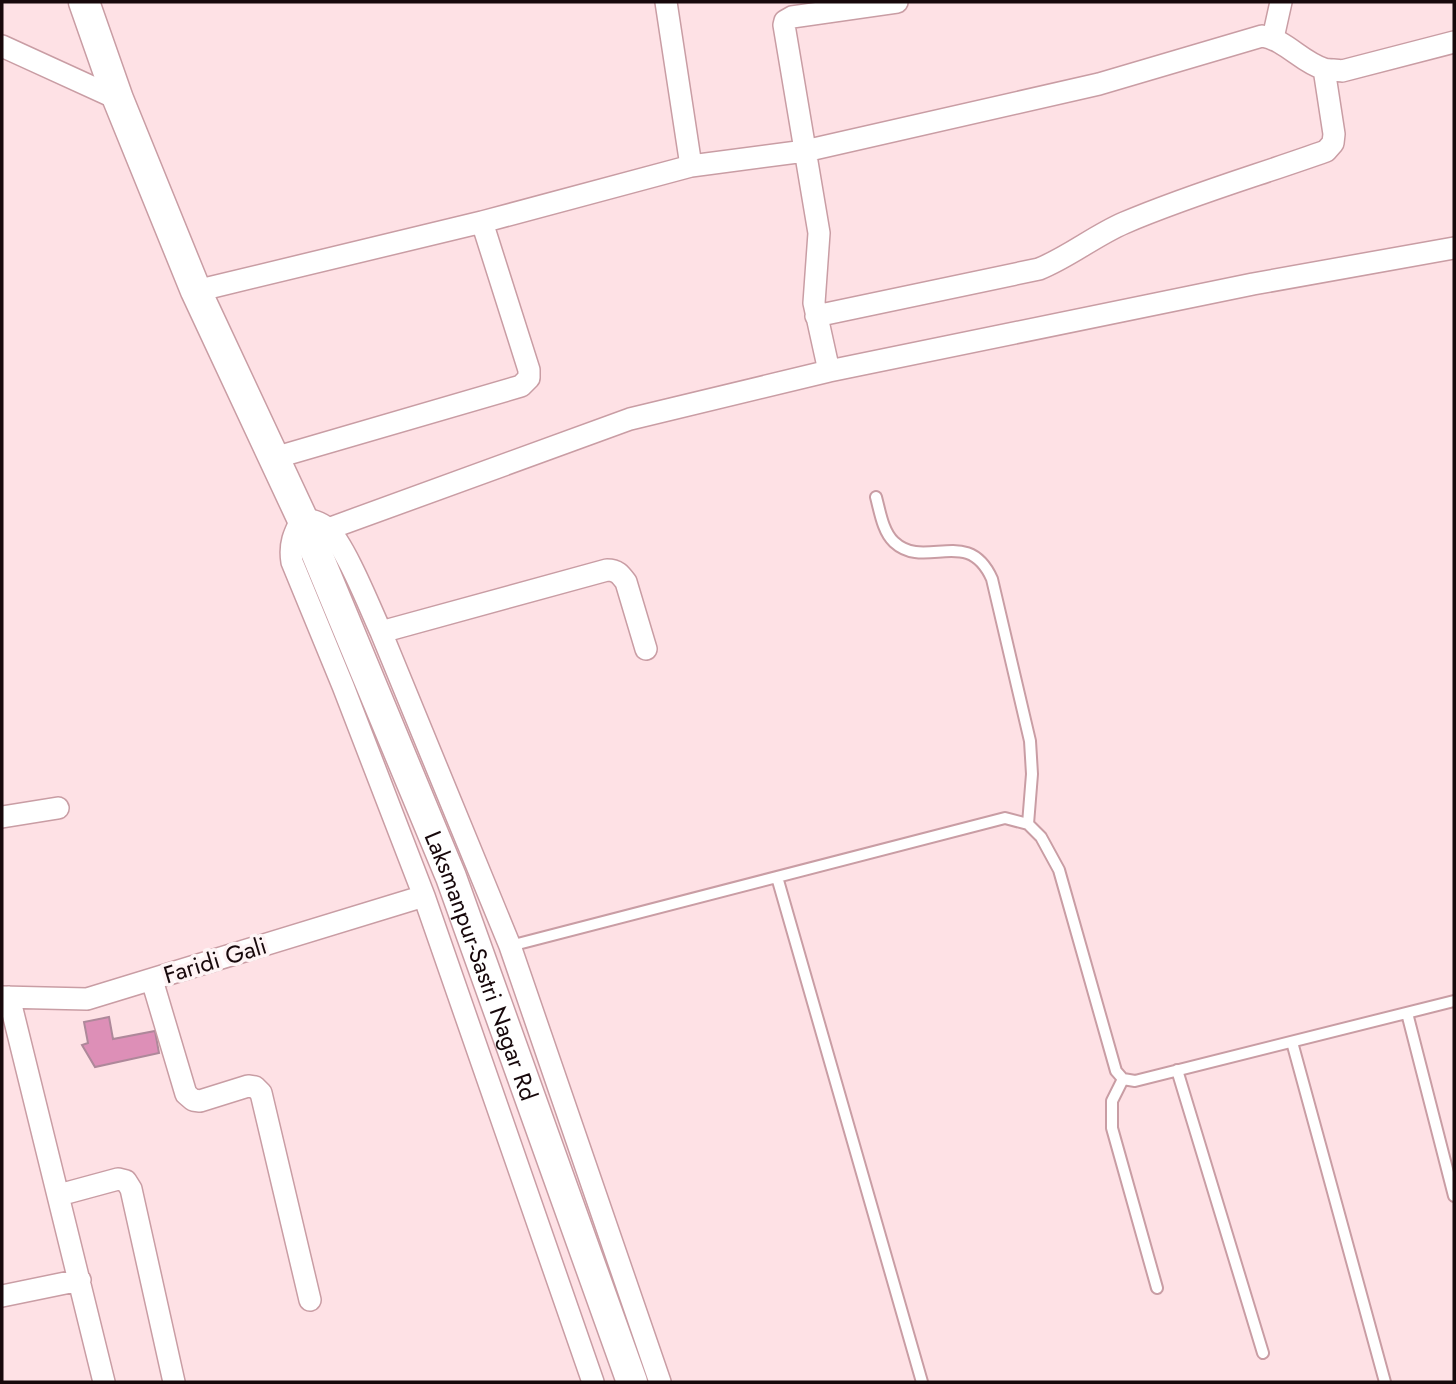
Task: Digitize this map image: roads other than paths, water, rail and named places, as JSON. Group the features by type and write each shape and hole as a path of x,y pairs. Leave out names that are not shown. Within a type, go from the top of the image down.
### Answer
{"street":[{"name":"Laksmanpur-Sastri Nagar Rd","path":"84,2 118,99 196,290 274,458 315,533 451,877 632,1382"},
{"path":"666,2 691,166"},
{"path":"829,372 816,316 814,290 819,233 784,25 785,21 793,18 859,4 897,2"},
{"path":"1273,38 1281,2"},
{"path":"196,290 482,222 691,166 805,151 1099,84 1262,36 1273,38 1324,69 1342,71 1454,42"},
{"path":"2,46 118,99"},
{"path":"816,316 1039,269 1058,261 1123,223 1326,151 1333,143 1334,134 1324,69"},
{"path":"274,458 522,386 529,378 529,370 482,222"},
{"path":"593,1382 424,896 292,562 291,538 315,533 630,419 829,372 1253,284 1454,248"},
{"path":"315,533 336,540 367,599 510,946 660,1382"},
{"path":"381,632 614,570 621,574 626,582 646,649"},
{"path":"2,817 58,808"},
{"name":"Faridi Gali","path":"6,997 87,999 424,896"},
{"path":"152,980 186,1094 193,1100 200,1101 248,1086 255,1087 261,1093 310,1300"},
{"path":"6,997 59,1195 104,1382"},
{"path":"59,1195 118,1179 126,1181 131,1189 174,1382"},
{"path":"2,1297 80,1280"}],"lane":[{"path":"876,497 887,533 894,543 908,551 967,552 976,556 986,566 992,579 1030,741 1032,774 1028,824"},
{"path":"510,946 1005,818 1028,824 1041,836 1059,870 1115,1071 1123,1079 1135,1081 1454,1001"},
{"path":"777,877 922,1382"},
{"path":"1407,1013 1454,1196"},
{"path":"1292,1042 1385,1382"},
{"path":"1177,1070 1263,1353"},
{"path":"1123,1079 1112,1101 1112,1128 1157,1289"}]}
